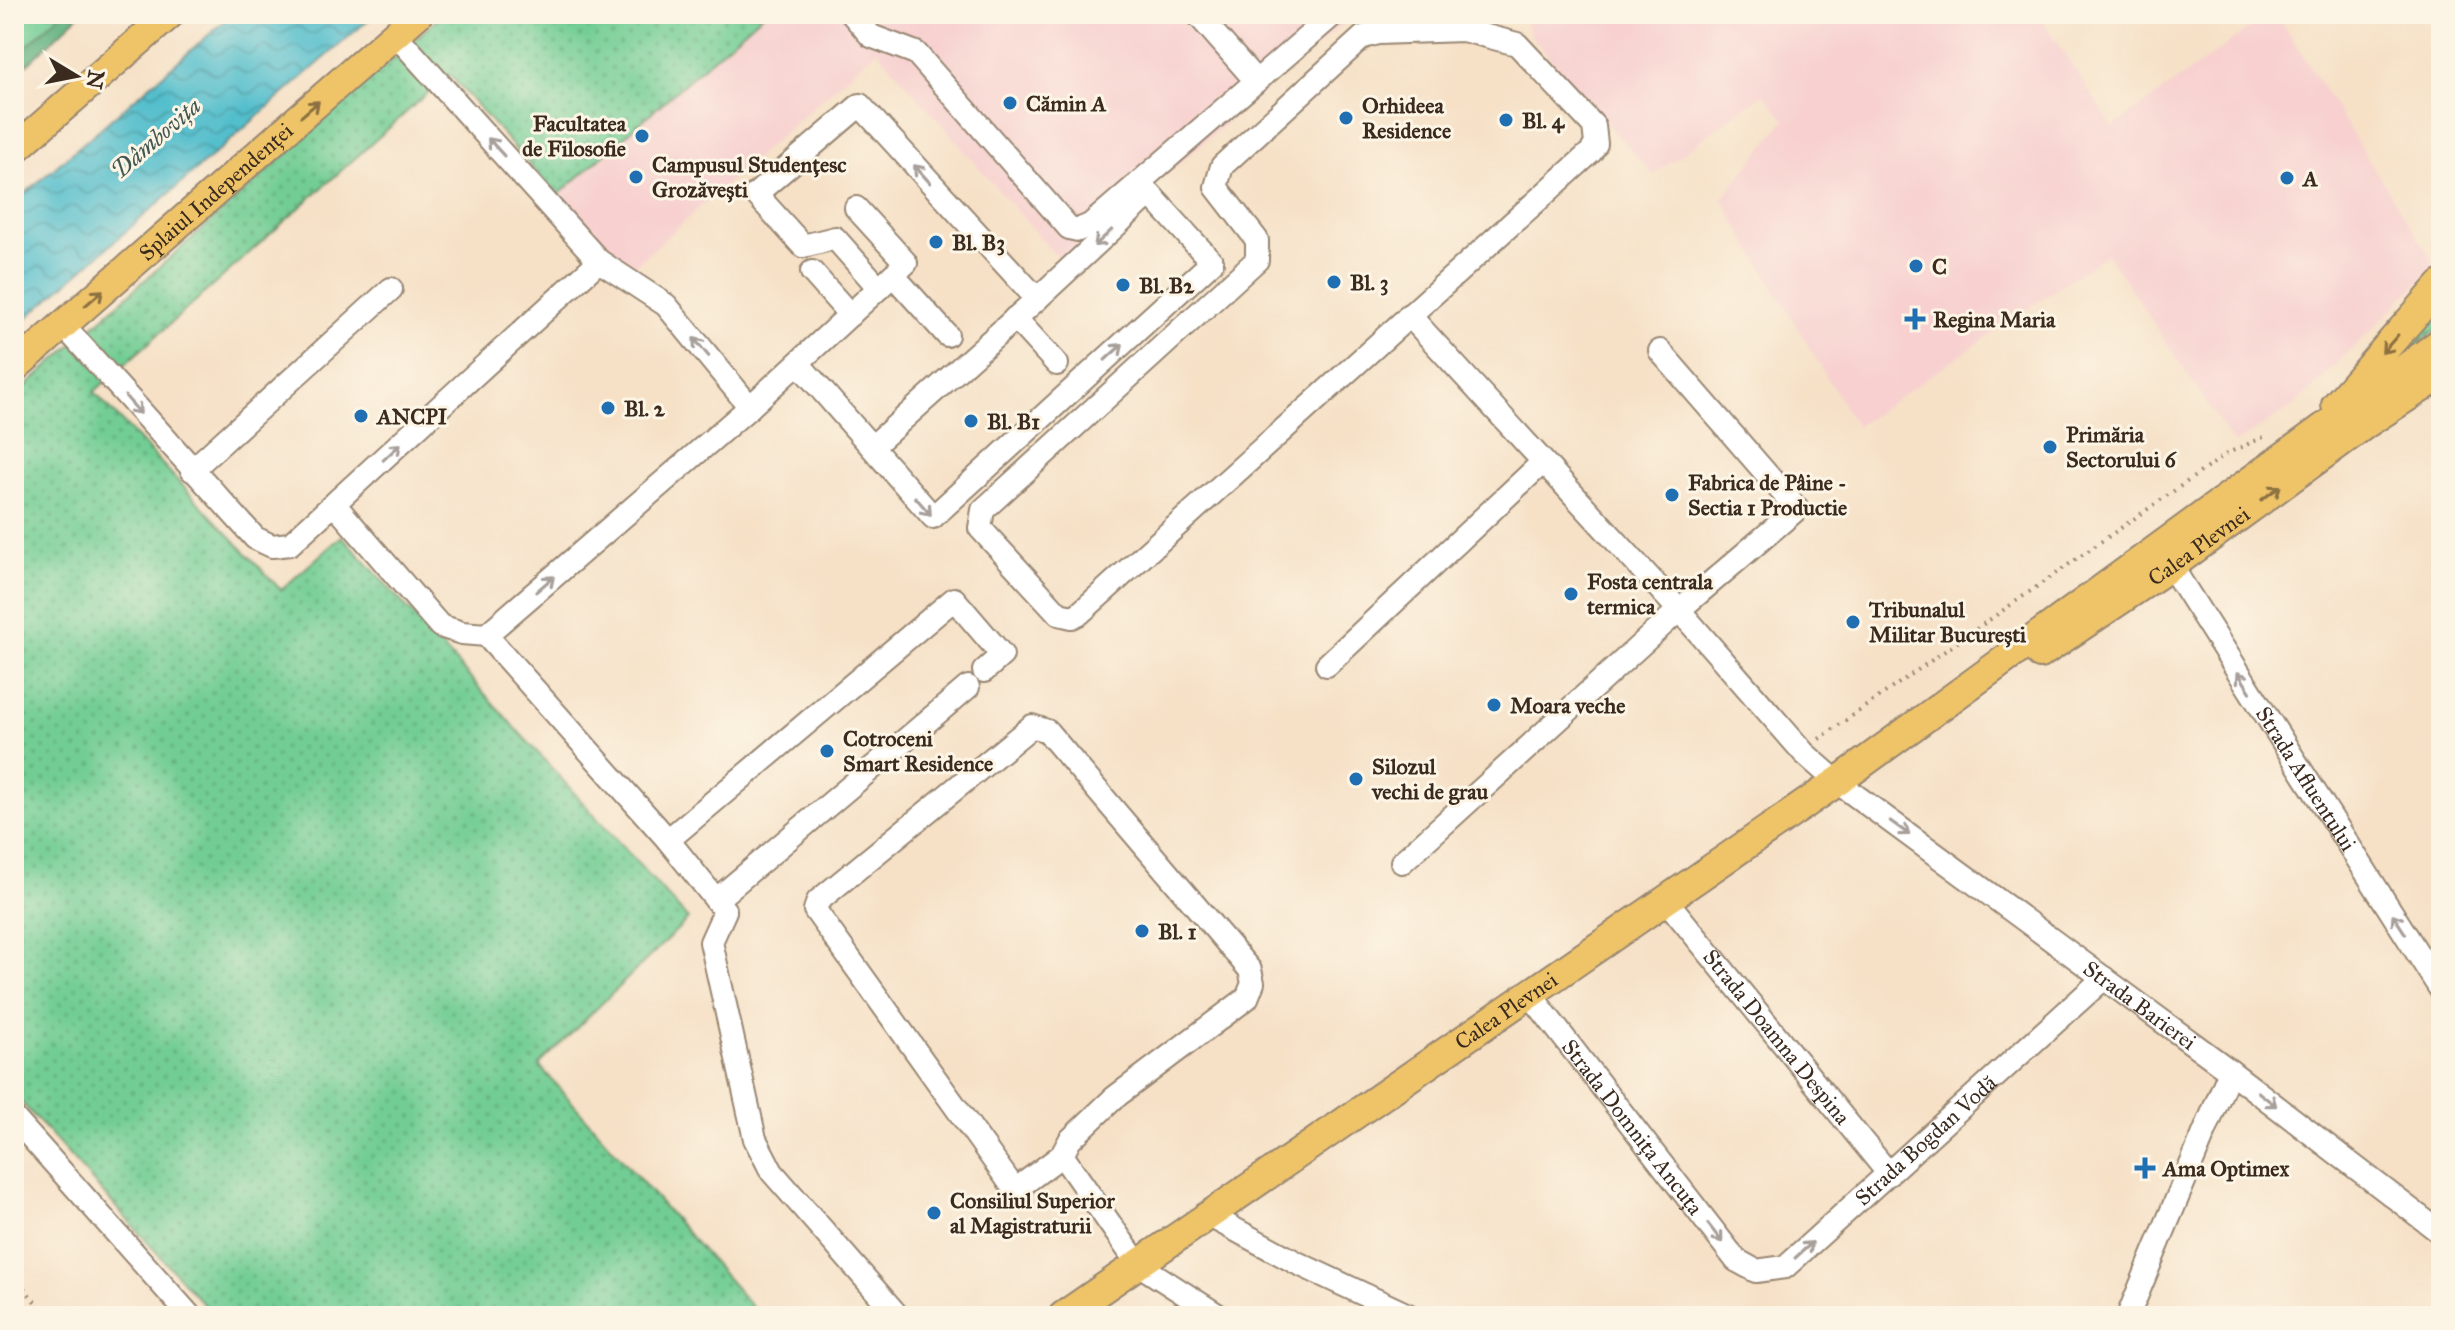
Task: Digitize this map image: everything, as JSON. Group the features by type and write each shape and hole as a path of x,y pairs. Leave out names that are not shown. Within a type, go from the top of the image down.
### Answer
{"main road":[{"name":"Splaiul Independenței","path":"14,368 418,14"},
{"path":"14,150 166,15"},
{"name":"Calea Plevnei","path":"2290,436 2441,285"},
{"name":"Calea Plevnei","path":"1080,1312 1138,1264 1948,704 2290,436 2441,342"},
{"path":"2367,423 2441,351"},
{"name":"Calea Plevnei","path":"1948,704 2053,647 2171,566 2367,423 2441,375"}],"street":[{"path":"852,14 871,36 916,53 1069,228 1078,230 1090,225 1334,14"},
{"path":"1202,14 1199,16 1256,81"},
{"path":"1463,30 1517,44 1594,126 1596,144 1409,315 1072,617 1059,614 980,528 983,510 1257,260 1257,240 1219,195 1217,175 1222,166 1363,37 1378,33 1463,30"},
{"path":"395,34 599,261 666,305 750,407"},
{"path":"947,335 835,238 803,246 756,194 860,105 1037,299"},
{"path":"798,363 933,517 1212,262 1150,194 872,447"},
{"path":"486,635 750,407 906,263 856,208"},
{"path":"63,325 255,538 272,546 290,544 599,261"},
{"path":"812,272 850,315"},
{"path":"192,470 391,289"},
{"name":"Strada Barierei","path":"1409,315 1679,610 1802,751 1837,782 2230,1071 2441,1233"},
{"path":"1015,318 1057,364"},
{"path":"1402,862 1679,610 1797,509 1660,351"},
{"path":"1327,665 1543,462"},
{"path":"335,505 440,626 486,635 668,840 725,911 711,942 755,1139 772,1172 898,1316"},
{"name":"Strada Afluentului","path":"2171,566 2441,990"},
{"path":"668,840 954,599 1002,655 716,900"},
{"path":"1032,726 1047,731 1250,970 1253,983 1247,998 1114,1098 1070,1140 1062,1155 1015,1190 815,910 818,901 1032,726"},
{"name":"Strada Doamna Despina","path":"1666,900 1889,1174"},
{"name":"Strada Bogdan Vodă","path":"1736,1260 1756,1271 1785,1267 2104,978"},
{"name":"Strada Domnița Ancuța","path":"1530,994 1736,1260"},
{"path":"2130,1315 2230,1071"},
{"path":"14,1118 190,1316"},
{"path":"1062,1155 1138,1264 1219,1316"},
{"path":"1208,1215 1297,1263 1410,1316"}],"path":[{"path":"1802,751 2228,453 2290,436"},
{"path":"14,1275 46,1316"}],"shaded area":[{"name":"Campusul Studențesc Grozăvești","path":"443,14 1355,14 1062,263 877,50 625,274 416,38"},
{"path":"1522,14 2038,14 2113,127 2269,14 2276,14 2436,266 2294,406 2234,444 2107,254 1856,427 1722,199 1785,120 1763,94 1653,175 1531,36"}],"green space":[{"path":"14,14 80,14 14,77"},
{"path":"14,14 61,14 14,58"},
{"path":"443,14 763,14 557,196 449,74 94,392 281,590 342,536 688,919 539,1065 754,1309 745,1316 214,1316 14,1094 14,397"},
{"path":"2441,309 2441,326 2372,380 2435,314"}],"water":[{"name":"Dâmbovița","path":"233,14 375,14 14,329 14,203"}],"place":[{"name":"Cămin A","path":"1010,103"},
{"name":"Orhideea Residence","path":"1346,118"},
{"name":"Bl. 4","path":"1506,120"},
{"name":"Facultatea de Filosofie","path":"642,136"},
{"name":"Campusul Studențesc Grozăvești","path":"636,177"},
{"name":"A","path":"2287,178"},
{"name":"Bl. B3","path":"936,242"},
{"name":"C","path":"1916,266"},
{"name":"Bl. 3","path":"1334,282"},
{"name":"Bl. B2","path":"1123,285"},
{"name":"Regina Maria","path":"1915,319"},
{"name":"Bl. 2","path":"608,408"},
{"name":"ANCPI","path":"361,416"},
{"name":"Bl. B1","path":"971,421"},
{"name":"Primăria Sectorului 6","path":"2050,447"},
{"name":"Fabrica de Pâine - Sectia 1 Productie","path":"1672,495"},
{"name":"Fosta centrala termica","path":"1571,594"},
{"name":"Tribunalul Militar București","path":"1853,622"},
{"name":"Moara veche","path":"1494,705"},
{"name":"Cotroceni Smart Residence","path":"827,751"},
{"name":"Silozul vechi de grau","path":"1356,779"},
{"name":"Bl. 1","path":"1142,931"},
{"name":"Ama Optimex","path":"2145,1168"},
{"name":"Consiliul Superior al Magistraturii","path":"934,1213"}]}
